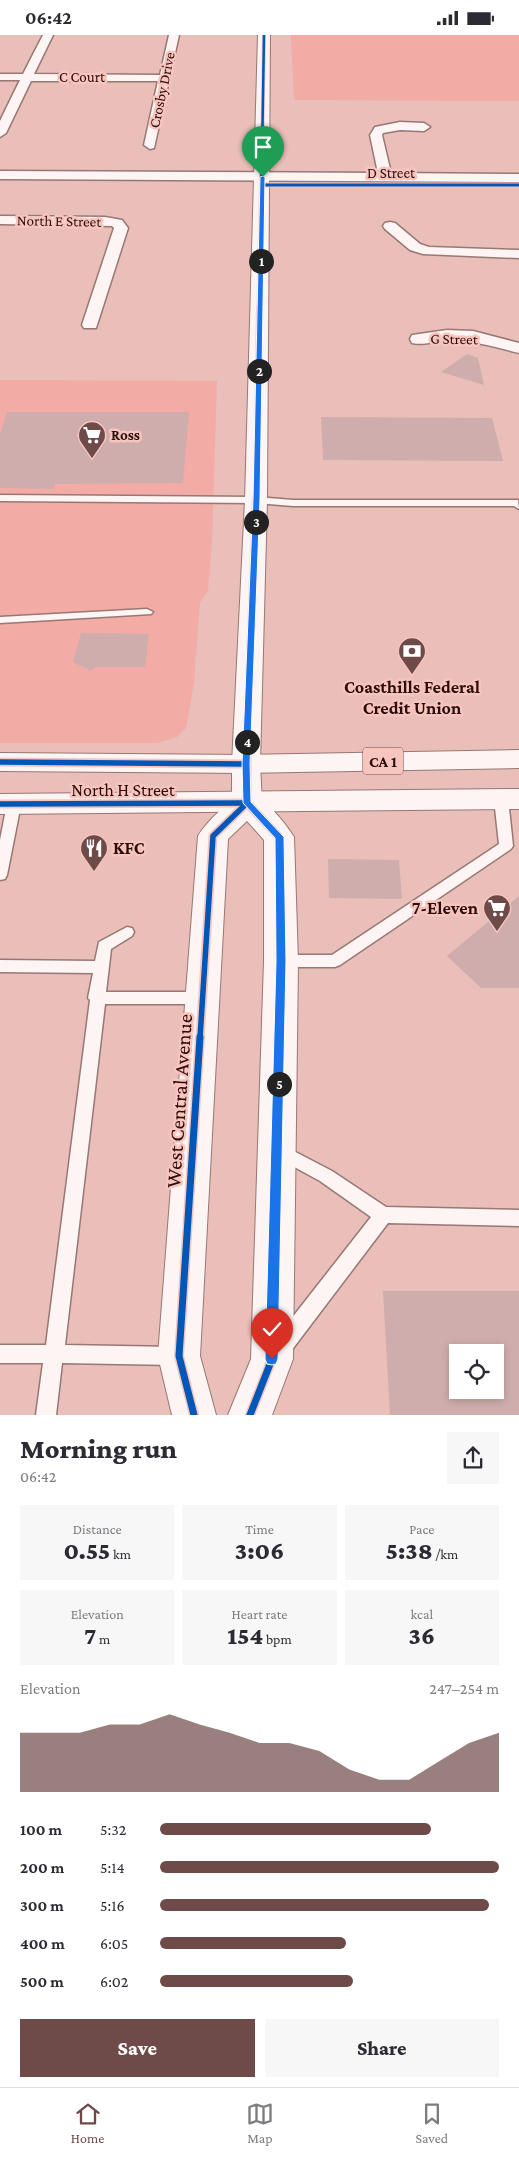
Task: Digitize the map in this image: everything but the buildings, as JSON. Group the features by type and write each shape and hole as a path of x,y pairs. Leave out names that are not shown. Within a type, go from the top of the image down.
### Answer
{"main road":[{"path":"250,1415 272,1359 281,961 279,837 247,803 246,764 256,499 264,35"},
{"name":"North H Street","path":"0,761 246,764 519,759"},
{"name":"North H Street","path":"7,804 510,799"},
{"name":"West Central Avenue","path":"194,1415 179,1357 213,836 247,803"}],"street":[{"path":"0,133 48,35"},
{"name":"Crosby Drive","path":"150,145 163,78 174,35"},
{"name":"C Court","path":"0,77 163,78"},
{"path":"385,177 376,135 379,130 400,126 424,127"},
{"name":"D Street","path":"0,175 519,185"},
{"name":"D Street","path":"0,184 262,181 385,177 519,178"},
{"name":"North E Street","path":"0,220 105,221 117,223 121,227 90,325"},
{"path":"390,226 415,247 428,251 519,254"},
{"name":"G Street","path":"418,339 447,335 473,336 519,348"}],"lane":[{"path":"0,498 256,499 293,503 518,503 519,506"},
{"path":"0,620 146,612"},
{"path":"281,961 335,961 506,846 510,799"},
{"path":"0,875 7,804"},
{"path":"46,1415 96,998 104,946 127,932"},
{"path":"0,966 101,967"},
{"path":"96,998 202,998"},
{"path":"277,1150 326,1175 370,1208 384,1215 519,1218"},
{"path":"272,1359 384,1215"},
{"path":"0,1354 179,1357"}],"shaded area":[{"path":"291,35 519,35 519,101 294,100"},
{"path":"0,380 217,381 212,541 208,590 200,603 194,683 186,728 177,737 157,743 0,743"}],"cycle path":[{"path":"250,1415 272,1359 281,961 279,837 247,803 246,764 256,500 264,35"},
{"path":"262,185 519,185"},
{"path":"0,762 246,764"},
{"path":"0,804 247,803"},
{"path":"194,1415 179,1356 213,836 247,803"}],"place":[{"name":"Ross","path":"92,459"},
{"name":"Coasthills Federal Credit Union","path":"412,675"},
{"name":"KFC","path":"94,872"},
{"name":"7-Eleven","path":"497,932"}],"route":[{"path":"263,177 256,499 246,764 247,803 279,837 281,961 272,1359"}]}
